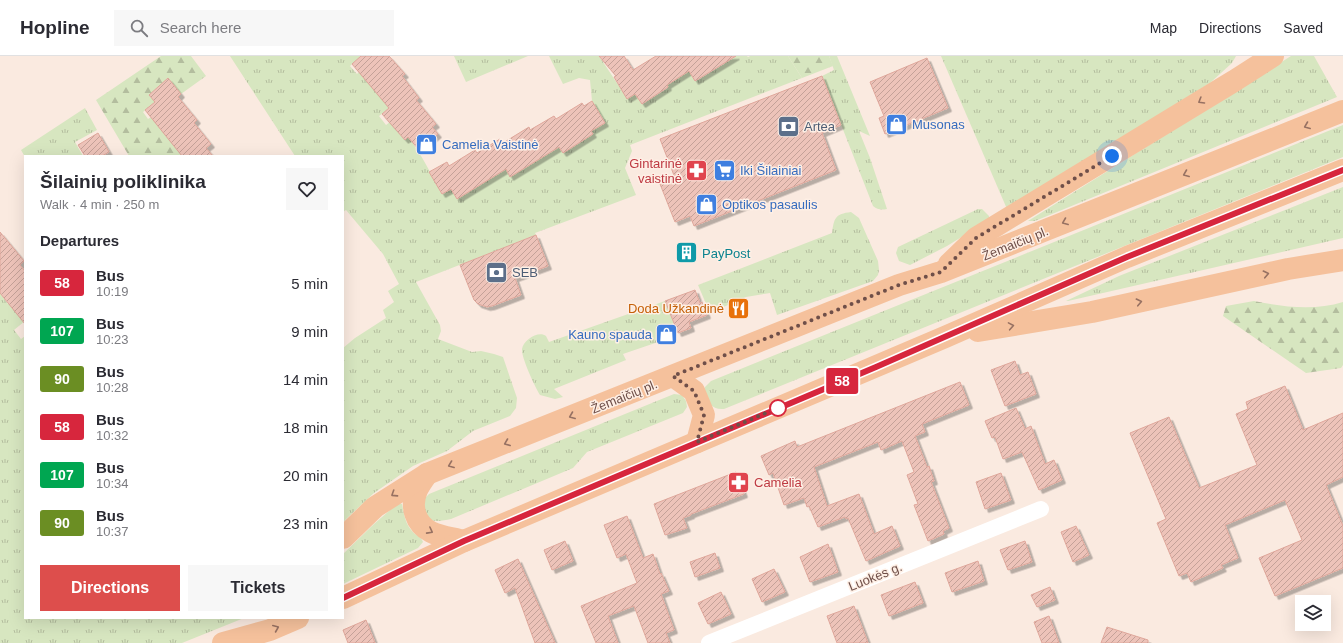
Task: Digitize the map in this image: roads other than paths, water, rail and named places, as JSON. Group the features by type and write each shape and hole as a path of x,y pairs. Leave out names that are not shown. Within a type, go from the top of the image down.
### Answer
{"main road":[{"path":"1234,81 1250,56"},
{"path":"941,272 976,238 1273,56"},
{"name":"Žemaičių pl.","path":"344,537 375,507 428,474 899,285 941,272 1343,111"},
{"path":"344,598 464,541 945,337 1127,257 1343,170"},
{"path":"945,337 1092,312 1288,269 1343,260"},
{"path":"673,376 694,391 704,415 697,442"},
{"path":"428,474 417,490 415,502 416,518 421,525 431,532 464,541"},
{"path":"224,643 260,619"},
{"path":"224,643 270,630 296,619"}],"street":[{"name":"Luokės g.","path":"710,643 1041,509"}],"place":[{"name":"Musonas","path":"897,124"},
{"name":"Artea","path":"789,126"},
{"name":"Camelia Vaistinė","path":"427,144"},
{"name":"Gintarinė vaistinė","path":"697,170"},
{"name":"Iki Šilainiai","path":"725,170"},
{"name":"Optikos pasaulis","path":"706,204"},
{"name":"PayPost","path":"686,253"},
{"name":"SEB","path":"497,272"},
{"name":"Doda Užkandinė","path":"739,308"},
{"name":"Kauno spauda","path":"667,334"},
{"name":"Camelia","path":"738,482"}]}
